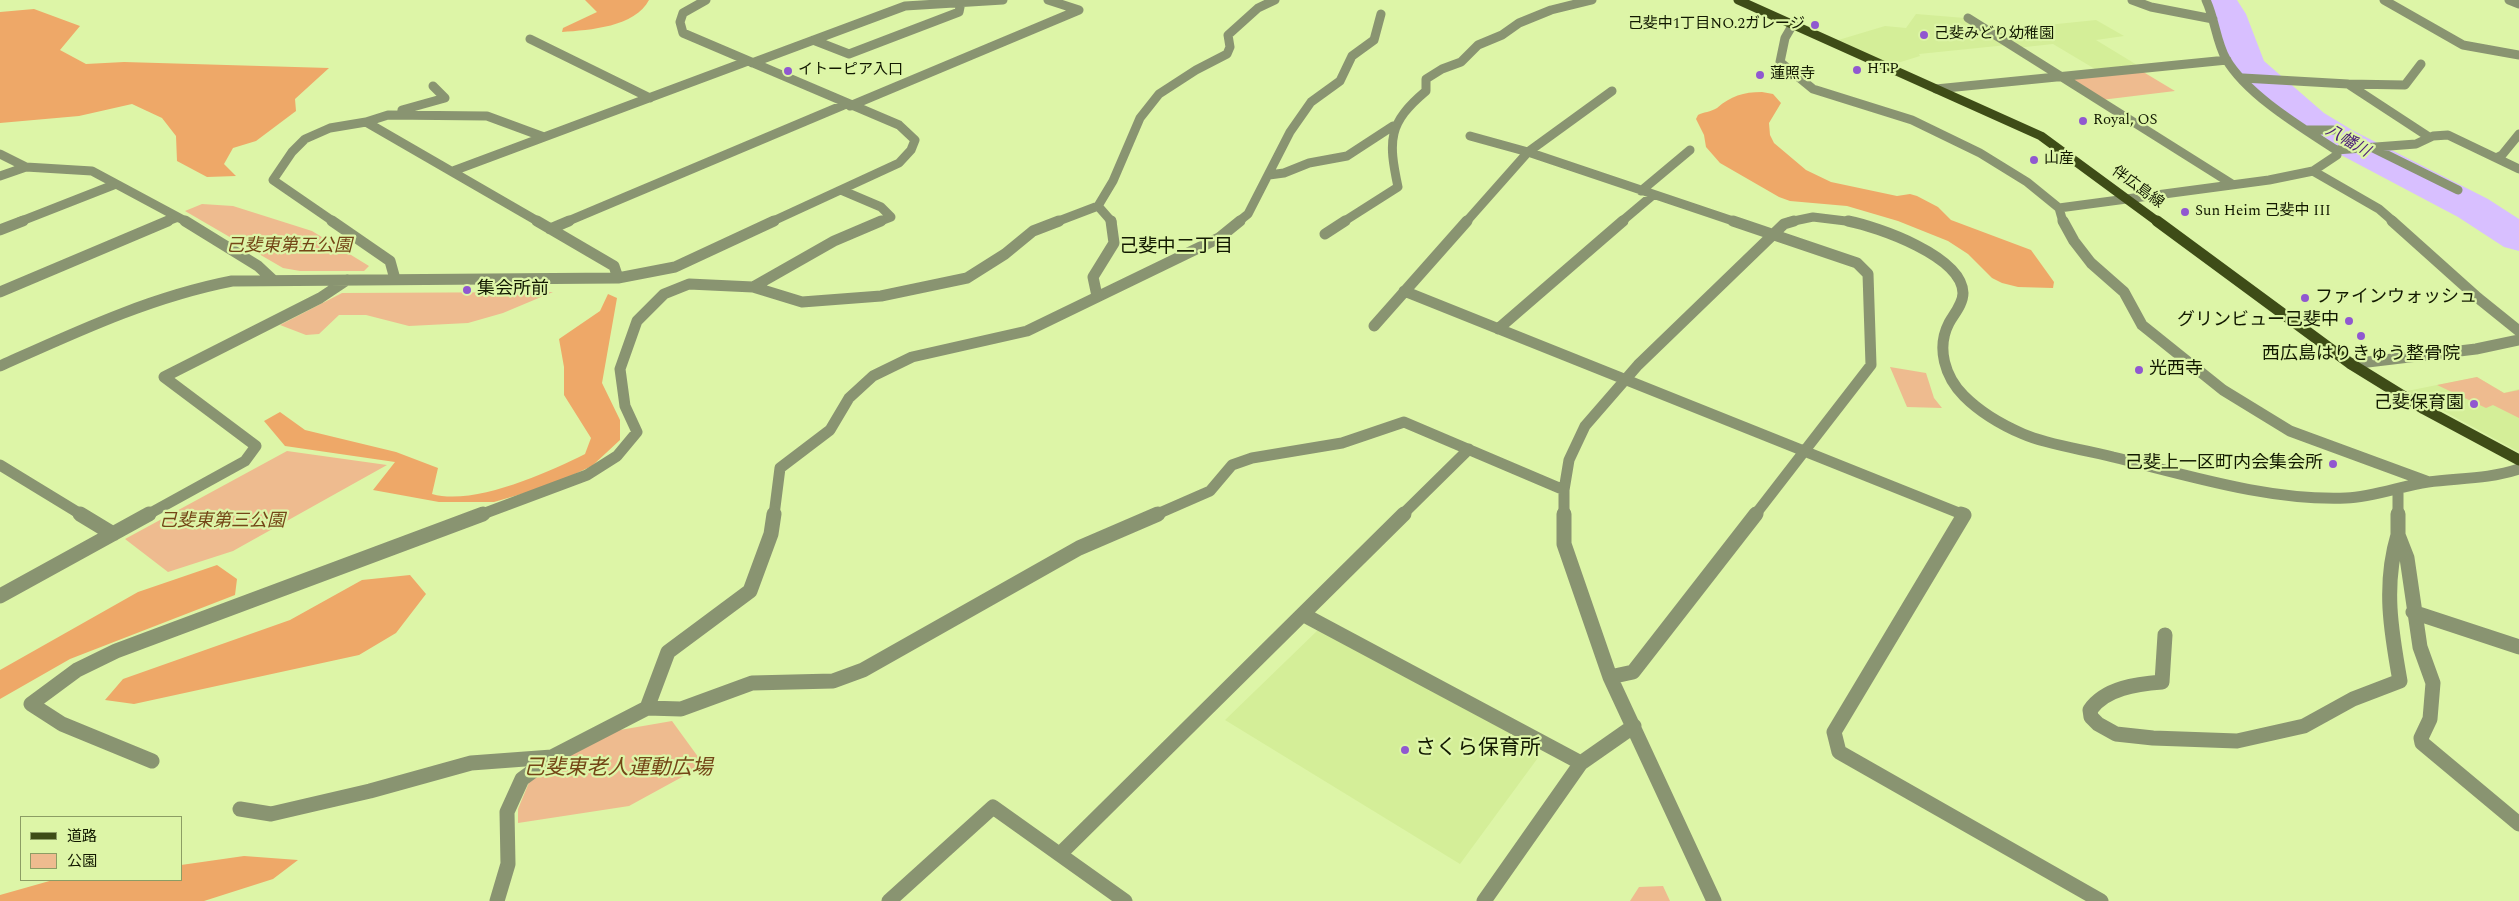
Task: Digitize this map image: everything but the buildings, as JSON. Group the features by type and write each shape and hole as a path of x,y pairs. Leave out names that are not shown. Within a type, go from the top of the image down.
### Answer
{"main road":[{"name":"伴広島線","path":"1738,0 1792,26 2040,136 2351,364 2424,409 2519,460"}],"street":[{"path":"0,366 123,312 171,294 232,281 618,278 648,274 675,267 840,190 899,162 911,150 915,140 899,126 683,33 680,22 683,13 706,0"},
{"path":"453,172 650,98 905,6 1003,0"},
{"path":"550,229 848,104 1079,10 1048,0"},
{"path":"152,761 62,724 31,704 78,670 116,651 587,476 617,456 637,432 625,406 620,369 637,321 664,294 689,284 753,287 802,302 880,296 967,278 1005,254 1033,231 1098,206 1113,181 1140,118 1159,94 1196,70 1227,54 1230,47 1228,35 1258,8 1275,0"},
{"path":"1325,234 1398,187 1390,140 1394,126 1411,103 1426,91 1426,79 1442,69 1461,62 1478,45 1502,35 1519,23 1551,10 1592,0"},
{"path":"2132,0 2151,7 2213,19"},
{"path":"2206,0 2227,60 2243,78 2306,130 2336,150 2416,144 2429,137 2448,135 2519,169"},
{"path":"2384,0 2404,2"},
{"path":"2384,0 2463,45 2519,55"},
{"path":"2509,0 2519,4"},
{"path":"813,40 849,54 959,12 961,2"},
{"path":"647,708 668,652 750,590 771,534 780,468 830,430 855,393 873,376 912,357 1026,331 1219,238 1248,214 1290,132 1311,102 1340,82 1352,56 1374,40 1381,14"},
{"path":"1968,18 2232,184"},
{"path":"1792,26 1789,29 1781,52 1780,62 1806,85 1834,97 1912,120 1988,158 2027,182 2062,212 2064,224 2074,241 2091,263 2124,292 2142,325 2208,380 2290,430 2428,482"},
{"path":"530,38 650,98"},
{"path":"1936,89 2227,60"},
{"path":"2243,78 2405,85 2421,64"},
{"path":"2348,84 2429,137"},
{"path":"395,279 390,261 273,180 299,144 316,133 353,122 366,122 445,98 433,86"},
{"path":"1374,326 1528,152 1612,92"},
{"path":"388,115 487,116 544,137"},
{"path":"366,122 440,167 453,172 614,266 618,278"},
{"path":"1269,174 1284,173 1309,163 1347,156 1394,126"},
{"path":"2306,130 2332,130"},
{"path":"2496,158 2502,156 2519,134"},
{"path":"1470,136 1528,152 1771,236 1857,263 1868,274 1871,365 1633,672 1610,677"},
{"path":"2370,148 2458,190"},
{"path":"1641,190 1690,150"},
{"path":"2058,208 2313,171 2334,160 2337,155 2336,150"},
{"path":"0,154 26,167"},
{"path":"0,176 26,167 92,171 178,217 258,266 272,280"},
{"path":"2313,171 2379,209 2478,298 2518,339"},
{"path":"0,230 116,184"},
{"path":"753,287 834,241 892,217 881,207 840,190"},
{"path":"1498,329 1653,195"},
{"path":"1097,296 1093,277 1114,244 1112,222 1098,206"},
{"path":"0,292 178,217"},
{"path":"1714,901 1610,677 1564,544 1564,490 1569,460 1585,426 1624,379 1784,224 1813,217 1854,222 1901,238 1925,249 1953,271 1963,290 1961,304 1947,328 1943,344 1944,361 1951,378 1963,396 1975,407 2000,424 2025,435 2254,491 2331,498 2356,497 2428,482 2499,476 2519,469"},
{"path":"0,596 245,461 256,446 164,377 320,298 347,280"},
{"path":"1404,291 1964,515 1834,732 1838,752 2101,901"},
{"path":"2351,364 2518,339"},
{"path":"497,901 508,864 507,812 522,779 552,757 647,708 681,709 752,683 833,681 864,670 1079,548 1210,491 1232,465 1252,458 1342,443 1404,422 1564,490"},
{"path":"1060,854 1304,615 1469,449"},
{"path":"0,465 113,534"},
{"path":"2165,635 2162,682 2133,686 2100,697 2094,701 2090,710 2092,717 2098,724 2116,734 2135,737 2237,741 2304,726 2353,699 2400,681 2388,619 2388,590 2394,547 2398,535 2398,489"},
{"path":"2398,535 2407,558 2414,612 2422,653 2433,683 2433,706 2430,719 2421,738 2422,743 2519,824"},
{"path":"2414,612 2519,647"},
{"path":"1304,615 1582,763"},
{"path":"1484,901 1582,763 1634,726"},
{"path":"240,809 271,814 370,792 471,763 552,757"},
{"path":"890,901 993,807 1125,901"}],"shaded area":[{"path":"585,0 649,0 642,9 623,21 598,28 562,32 563,28 597,12"},
{"path":"34,9 80,26 60,50 86,64 124,62 329,68 295,99 296,111 256,141 233,148 224,164 236,176 207,177 177,161 176,136 162,118 132,104 79,116 0,123 0,12"},
{"name":"己斐みどり幼稚園","path":"1916,14 1965,18 2007,45 1919,54 1920,56 1891,65 1835,41 1885,26 1906,28"},
{"path":"2096,20 2124,36 2096,40 2137,65 2095,69 2053,44 2016,48 1989,31"},
{"path":"1762,92 1773,94 1781,103 1769,123 1770,135 1774,143 1806,170 1831,182 1897,196 1910,194 1917,196 1938,207 1951,220 2031,250 2054,282 2053,288 2018,287 2002,283 1992,278 1968,254 1948,241 1898,221 1847,206 1790,201 1779,197 1720,163 1706,147 1704,135 1696,119 1698,115 1715,109 1738,95"},
{"path":"608,294 617,298 602,383 620,420 620,440 592,466 549,486 494,502 439,502 373,490 395,462 285,446 264,421 280,412 305,430 396,452 438,468 432,494 449,497 489,492 510,486 585,454 591,438 564,395 564,367 559,339 600,311"},
{"name":"己斐保育園","path":"2477,377 2504,393 2519,389 2519,452 2407,391"},
{"path":"217,565 237,579 235,595 70,659 0,699 0,670 138,592"},
{"path":"410,575 426,594 396,633 359,655 134,704 105,700 123,679 290,620 362,580"},
{"name":"さくら保育所","path":"1319,629 1536,744 1540,755 1460,864 1225,720"},
{"path":"244,856 298,860 273,879 204,901 0,901 0,895 49,881 182,881 182,865"}],"green space":[{"path":"2140,70 2175,91 2101,100 2065,77"},
{"name":"己斐東第五公園","path":"202,204 233,206 312,231 369,266 364,271 300,271 283,268 185,211"},
{"path":"553,292 503,313 468,323 409,326 366,315 339,315 319,334 306,335 280,325 342,293"},
{"path":"1890,367 1926,373 1934,398 1942,408 1907,407"},
{"path":"2477,377 2504,393 2519,390 2519,418 2493,405 2486,408 2437,385"},
{"name":"己斐東第三公園","path":"287,451 387,465 233,551 168,572 125,539"},
{"name":"己斐東老人運動広場","path":"672,721 704,765 629,806 518,823 518,809 530,780 558,759 614,731"},
{"path":"1663,886 1670,901 1630,901 1639,887"}],"waterway":[{"name":"八幡川","path":"2221,0 2229,14 2249,67 2310,121 2338,138 2473,208 2519,238"}],"place":[{"name":"己斐中1丁目NO.2ガレージ","path":"1815,25"},
{"name":"己斐みどり幼稚園","path":"1924,35"},
{"name":"HTP","path":"1857,70"},
{"name":"イトーピア入口","path":"788,71"},
{"name":"蓮照寺","path":"1760,75"},
{"name":"Royal, OS","path":"2083,121"},
{"name":"山産","path":"2034,160"},
{"name":"Sun Heim 己斐中 III","path":"2185,212"},
{"name":"集会所前","path":"467,290"},
{"name":"ファインウォッシュ","path":"2305,298"},
{"name":"グリンビュー己斐中","path":"2349,321"},
{"name":"西広島はりきゅう整骨院","path":"2361,336"},
{"name":"光西寺","path":"2139,370"},
{"name":"己斐保育園","path":"2474,404"},
{"name":"己斐上一区町内会集会所","path":"2333,464"},
{"name":"さくら保育所","path":"1405,750"}],"district":[{"name":"己斐中二丁目","path":"1176,248"}]}
